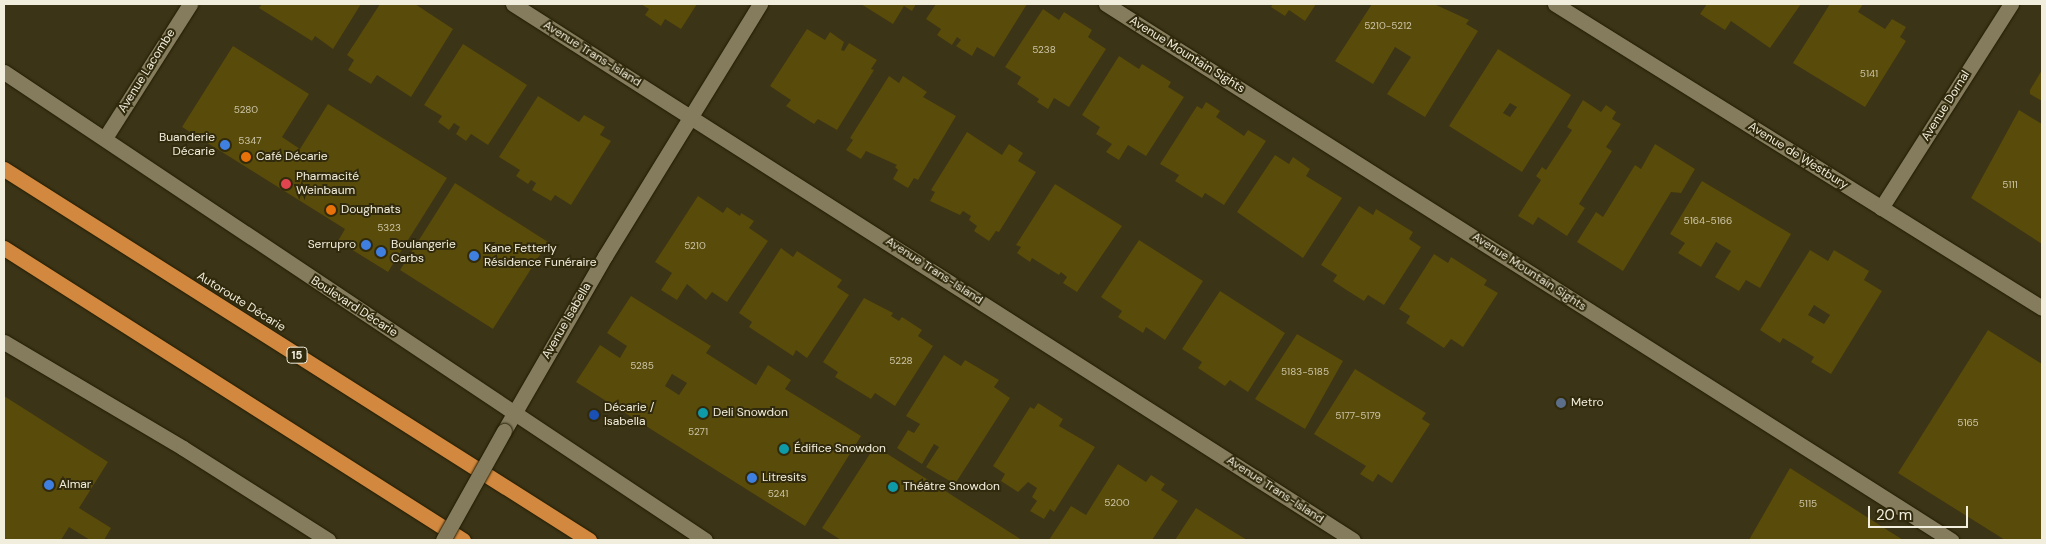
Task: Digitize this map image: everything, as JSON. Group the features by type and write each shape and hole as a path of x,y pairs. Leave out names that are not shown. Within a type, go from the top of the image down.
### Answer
{"highway":[{"name":"Autoroute Décarie","path":"4,169 589,540"},
{"path":"4,248 463,540"}],"street":[{"name":"Avenue Lacombe","path":"105,138 190,4"},
{"name":"Avenue Trans-Island","path":"513,4 690,115 1354,540"},
{"name":"Avenue Isabella","path":"443,540 514,412 690,115 760,4"},
{"name":"Avenue Mountain Sights","path":"1106,4 1951,540"},
{"name":"Avenue de Westbury","path":"1554,4 2042,308"},
{"name":"Avenue Dornal","path":"1882,208 2011,4"},
{"name":"Boulevard Décarie","path":"4,72 705,540"},
{"path":"4,342 190,453 328,540"}],"building":[{"path":"262,4 361,4 333,49 315,36 312,41 259,8"},
{"path":"380,4 415,4 453,29 411,97 377,75 371,84 348,70 354,60 347,55"},
{"path":"641,4 697,4 681,29 665,19 661,26 645,15 649,9"},
{"path":"861,4 916,4 912,11 904,6 893,24"},
{"path":"936,4 1027,4 994,57 977,47 972,56 956,46 961,40 957,37 952,45 937,35 941,29 926,19"},
{"path":"1273,4 1316,4 1305,21 1289,10 1285,16 1271,7"},
{"path":"1372,4 1434,4 1469,20 1466,24 1478,31 1425,117 1387,94 1411,57 1395,47 1373,84 1335,61"},
{"path":"1707,4 1801,4 1770,48 1731,21 1725,30 1700,14"},
{"path":"1830,4 1863,4 1858,12 1885,29 1892,19 1906,27 1900,37 1906,41 1865,107 1793,63"},
{"path":"1043,9 1059,20 1064,12 1092,30 1088,37 1106,49 1069,107 1054,98 1048,109 1037,102 1039,99 1017,84 1021,77 1005,67"},
{"path":"807,29 825,40 830,32 844,42 841,50 844,51 849,43 877,60 871,69 874,70 837,130 818,119 814,124 786,106 791,100 770,86"},
{"path":"463,44 527,85 488,145 471,134 466,141 456,134 460,127 454,123 449,130 438,122 442,116 424,105"},
{"path":"233,46 309,94 282,137 300,149 328,104 447,178 388,272 338,241 345,229 182,127"},
{"path":"1498,49 1571,95 1522,172 1449,126","holes":["1510,103 1517,107 1510,117 1503,113"]},
{"path":"1119,56 1139,69 1142,64 1171,82 1168,87 1184,97 1146,156 1128,145 1119,160 1106,152 1112,144 1096,134 1100,127 1082,115"},
{"path":"2042,70 2042,101 2030,94 2030,90"},
{"path":"889,76 899,83 903,76 927,92 923,97 956,116 918,180 914,178 908,188 893,179 898,170 895,167 897,165 866,151 861,159 846,150 853,140 850,138"},
{"path":"538,96 579,122 584,115 605,127 600,135 611,141 571,205 555,195 551,201 532,190 536,183 531,180 528,184 516,176 520,170 499,157"},
{"path":"1583,100 1601,112 1606,105 1616,112 1612,119 1621,124 1606,147 1612,151 1579,204 1585,208 1567,236 1538,217 1533,225 1518,216 1541,180 1536,176 1542,167 1546,170 1572,130 1567,127"},
{"path":"1206,102 1220,111 1216,117 1244,136 1248,130 1266,141 1224,205 1205,193 1202,198 1175,181 1179,175 1160,164 1197,106 1202,109"},
{"path":"2019,110 2042,124 2042,244 1971,198"},
{"path":"967,132 1002,155 1009,144 1023,153 1018,161 1036,172 999,232 996,231 989,241 974,231 977,226 969,220 971,216 963,211 960,215 930,201 935,192 931,190"},
{"path":"1655,144 1695,169 1681,193 1671,192 1623,271 1577,242 1596,212 1603,217 1635,165 1641,169"},
{"path":"1275,155 1289,164 1293,157 1310,169 1306,176 1342,198 1303,258 1237,212"},
{"path":"1702,181 1791,234 1760,288 1746,280 1739,291 1715,277 1731,251 1716,242 1701,267 1678,253 1685,243 1670,234"},
{"name":"Kane Fetterly Résidence Funéraire","path":"455,183 548,242 493,329 400,270"},
{"path":"1055,184 1122,226 1077,292 1063,283 1067,277 1061,272 1059,275 1032,258 1030,262 1017,253 1021,247 1016,245"},
{"path":"698,196 723,213 727,207 740,216 741,213 754,221 749,228 768,241 727,302 712,292 706,300 687,284 677,300 661,290 672,273 655,262"},
{"path":"1359,206 1373,215 1376,209 1413,232 1409,239 1421,247 1384,305 1368,295 1364,301 1348,291 1333,281 1337,275 1321,265"},
{"path":"1139,240 1203,281 1165,340 1146,327 1143,333 1118,317 1122,311 1101,297"},
{"path":"781,248 793,257 797,251 842,280 837,287 849,295 807,358 796,350 793,356 749,327 752,322 739,313"},
{"path":"1810,250 1828,261 1834,250 1869,271 1864,280 1882,291 1831,374 1811,362 1814,357 1798,347 1783,338 1780,343 1760,330","holes":["1814,305 1830,315 1824,324 1808,315"]},
{"path":"1434,254 1448,263 1451,257 1487,280 1484,285 1498,293 1463,347 1451,339 1444,348 1406,323 1410,316 1399,309"},
{"path":"1220,291 1285,333 1248,392 1230,380 1225,386 1198,368 1202,362 1182,349"},
{"path":"631,296 711,346 706,353 756,385 768,365 791,380 785,389 861,436 805,526 576,382 600,345 620,358 627,346 607,333","holes":["672,374 687,383 679,395 665,386"]},
{"path":"864,298 893,313 891,316 899,321 902,317 922,330 918,336 933,346 895,406 875,393 871,399 835,377 838,372 823,362"},
{"path":"1988,330 2042,364 2042,540 2005,540 1898,473"},
{"path":"1297,334 1343,361 1305,429 1255,399"},
{"path":"944,355 961,366 965,360 999,380 994,387 1010,398 955,484 926,467 939,447 934,444 922,464 897,448 908,430 914,433 920,424 906,416"},
{"path":"1355,369 1426,413 1422,419 1430,424 1392,483 1378,474 1373,482 1360,474 1366,466 1314,434"},
{"name":"Almar","path":"4,396 108,462 79,508 111,528 104,540 90,540 69,527 61,540 4,540"},
{"path":"1038,403 1063,419 1059,426 1095,447 1054,512 1050,509 1044,519 1030,511 1037,501 1032,497 1037,488 1028,482 1018,492 1001,481 1005,474 993,466 1030,407 1034,409"},
{"name":"Théâtre Snowdon","path":"875,446 1022,540 841,540 822,528"},
{"path":"1118,464 1146,482 1151,475 1165,484 1161,490 1178,501 1152,540 1049,540 1071,506 1086,515"},
{"path":"1790,468 1903,540 1749,540"},
{"path":"1196,508 1229,529 1247,540 1175,540"}],"place":[{"name":"Buanderie Décarie","path":"225,145"},
{"name":"Café Décarie","path":"246,157"},
{"name":"Pharmacité Weinbaum","path":"286,184"},
{"name":"Doughnats","path":"331,210"},
{"name":"Serrupro","path":"366,245"},
{"name":"Boulangerie Carbs","path":"381,252"},
{"name":"Kane Fetterly Résidence Funéraire","path":"474,256"},
{"name":"Metro","path":"1561,403"},
{"name":"Deli Snowdon","path":"703,413"},
{"name":"Décarie / Isabella","path":"594,415"},
{"name":"Édifice Snowdon","path":"784,449"},
{"name":"Litresits","path":"752,478"},
{"name":"Almar","path":"49,485"},
{"name":"Théâtre Snowdon","path":"893,487"}]}
